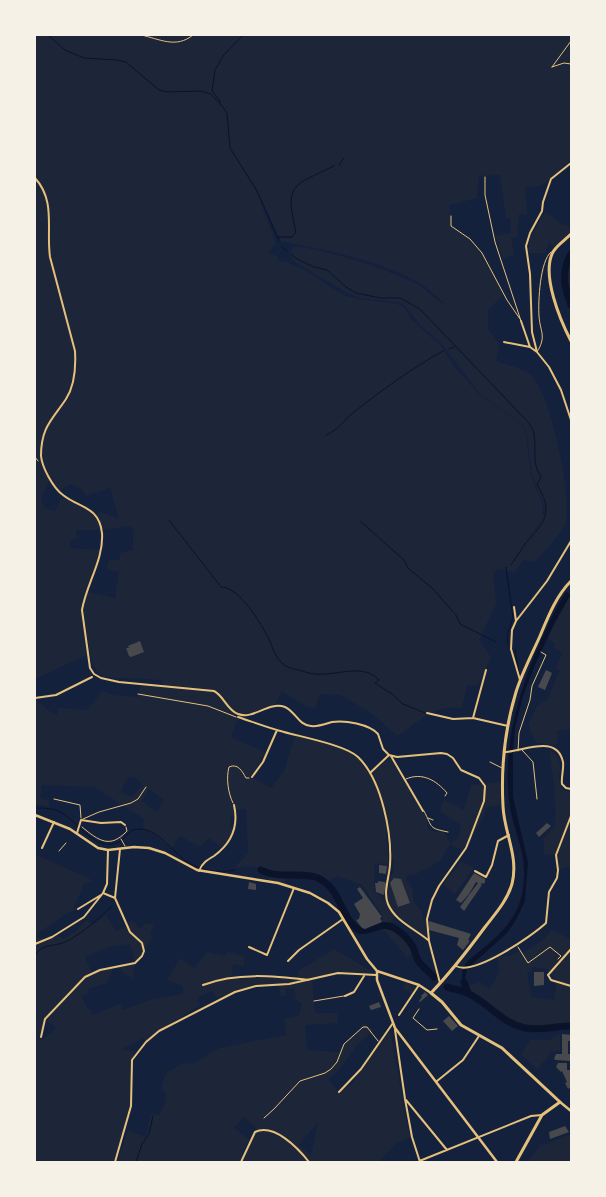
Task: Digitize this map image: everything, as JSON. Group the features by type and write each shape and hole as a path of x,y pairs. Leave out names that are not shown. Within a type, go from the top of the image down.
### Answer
{"main road":[{"path":"571,234 554,251 550,261 551,288 571,340"},
{"path":"431,993 456,966 504,902 509,893 513,878 514,862 503,809 504,752 508,726 520,681 553,606 571,581"},
{"path":"35,815 77,833 93,845 108,850 134,847 152,848 165,853 190,868 294,888 328,903 339,912 367,959 377,971 419,985 431,993 442,1002 461,1025 502,1048 571,1111"},
{"path":"377,971 376,975 395,1028 437,1081 497,1162"},
{"path":"516,1162 542,1115 560,1102"}],"street":[{"path":"537,352 532,332 530,274 526,246 530,233 542,211 543,202 551,179 571,163"},
{"path":"35,178 43,189 49,203 50,214 48,246 75,351 76,363 70,390 66,399 51,418 44,435 41,452 42,466 60,494 89,509 95,515 100,526 101,546 82,610 88,661 94,674 101,678 119,682 214,691 222,696 231,709 243,715 251,715 277,706 289,709 300,722 308,726 339,722 366,727 377,732 383,749 390,756 423,810"},
{"path":"521,321 530,347"},
{"path":"504,342 530,347 537,352 549,367 560,390 571,420"},
{"path":"520,681 510,644 511,634 516,621 542,589 571,541"},
{"path":"514,607 516,621"},
{"path":"473,718 486,670"},
{"path":"35,698 56,695 92,677"},
{"path":"427,713 453,719 473,718 508,726"},
{"path":"238,718 302,736 352,753 358,757 370,773 380,794 387,819 390,858 386,895 387,903 396,916 418,931 429,941"},
{"path":"252,777 262,762 277,730"},
{"path":"504,752 514,752 540,745 549,746 555,750 563,762 562,784 566,788 571,789"},
{"path":"370,773 390,756 447,754 453,758 461,770 479,778 485,786 484,801 466,848 439,886 432,900 427,919 429,941 440,983"},
{"path":"200,870 201,865 222,850 232,839 237,822 234,805"},
{"path":"456,966 468,968 479,965 528,938 546,923 549,892 557,878 558,870 556,855 571,816"},
{"path":"77,833 81,820 101,823 121,822 125,825"},
{"path":"42,848 54,822"},
{"path":"475,871 486,877 492,865 498,841 509,835"},
{"path":"41,1037 45,1019 85,977 100,970 135,963 142,956 144,951 142,943 130,932 115,898 120,849"},
{"path":"35,944 52,937 84,917 103,893 107,884 108,850"},
{"path":"249,947 267,955 294,888"},
{"path":"103,893 115,898"},
{"path":"78,909 103,893"},
{"path":"288,961 299,950 344,919"},
{"path":"571,949 550,972 549,978 561,984 571,986"},
{"path":"115,1162 131,1106 132,1060 146,1042 159,1031 235,992 256,986 289,984 338,973 364,976 376,975"},
{"path":"345,996 354,992 364,976"},
{"path":"203,985 214,981 250,977 312,980"},
{"path":"399,1015 419,985"},
{"path":"339,1092 361,1069 393,1022"},
{"path":"395,1028 405,1098 412,1137 419,1162 531,1116 542,1115"},
{"path":"437,1081 464,1060 480,1035"},
{"path":"405,1098 447,1150"},
{"path":"241,1162 255,1132 265,1130 283,1138 298,1149 309,1162"}],"lane":[{"path":"485,177 486,195 495,242 521,321"},
{"path":"451,216 451,226 470,239 482,253 506,300 521,321"},
{"path":"537,352 543,344 539,315 540,285 548,256 554,251"},
{"path":"518,751 519,733 530,700 532,686 546,655 541,652"},
{"path":"522,750 532,762 538,799"},
{"path":"490,762 504,769"},
{"path":"405,779 420,776 434,780 447,793 445,796"},
{"path":"54,799 80,805 81,820 100,812 131,803 138,799 146,787"},
{"path":"423,810 428,818 430,826 433,829 448,832"},
{"path":"428,818 433,820"},
{"path":"314,1001 345,996"},
{"path":"419,1009 414,1018 427,1030 437,1029"}],"path":[{"path":"141,35 172,43 188,39 193,35"},
{"path":"571,41 552,67 571,64"},
{"path":"35,457 42,466"},
{"path":"138,694 208,706 238,718"},
{"path":"234,805 230,797 228,777 229,767 237,766 242,770 246,778 252,777"},
{"path":"84,828 96,838 105,841 116,841 127,831"},
{"path":"120,838 124,842"},
{"path":"59,851 66,843"},
{"path":"516,945 528,963 550,947 561,956 558,959 560,961"},
{"path":"264,1118 300,1081 325,1073 331,1069 337,1062 344,1044 363,1027 367,1027 379,1042"}],"shaded area":[{"path":"35,35 571,35 571,160 551,179 541,185 525,187 527,214 519,214 517,237 511,237 514,255 503,258 495,236 511,233 510,219 506,218 500,175 479,176 477,198 449,205 451,226 470,238 481,251 498,282 503,295 488,310 488,329 499,344 496,361 530,374 540,388 547,405 563,469 566,490 567,508 564,526 557,537 535,562 523,560 515,573 498,569 493,574 496,604 479,640 491,657 478,685 467,685 462,708 443,708 428,714 398,736 371,713 341,695 320,694 315,708 305,706 282,691 275,704 246,718 238,718 231,737 265,752 251,777 271,788 284,771 295,736 343,748 357,756 371,773 390,758 427,818 428,830 445,833 450,843 459,838 461,825 440,812 444,800 464,810 471,785 500,782 500,805 487,807 480,824 462,850 450,844 440,861 412,876 406,875 406,880 412,887 414,902 422,912 423,919 427,921 428,934 424,937 396,916 390,922 418,950 407,957 381,927 383,916 362,885 338,876 330,880 327,886 306,878 287,877 285,883 269,880 264,870 252,866 234,868 248,853 246,809 235,810 236,815 231,816 230,827 234,828 230,839 222,848 209,838 200,847 180,836 171,849 156,836 143,828 144,819 94,787 42,785 40,798 49,801 49,807 35,804 35,698 39,698 37,701 57,715 58,708 87,710 102,691 115,695 139,697 140,683 163,686 161,680 106,677 98,673 91,661 83,610 87,594 81,603 89,654 35,679","holes":["251,177 281,241 316,248 374,263 424,286 445,304 415,283 386,271 341,256 295,246 292,249 291,256 295,262 347,293 361,298 398,302 405,306 420,325 441,343 481,395 522,423 527,435 532,475 544,504 545,512 543,516 542,503 531,476 526,435 521,423 480,395 454,366 441,346 411,319 404,307 397,304 358,299 343,295 306,271 287,262 279,261 277,256 268,253 276,243","49,480 59,491 71,484 81,489 86,496 110,488 119,519 100,512 97,514 80,503 66,499 61,499 55,511 45,508 41,499","542,520 538,527 522,544","129,526 133,529 133,550 120,553 120,560 109,560 107,569 119,572 115,598 88,592 100,550 70,548 70,540 77,539 76,530 101,530","135,777 143,785 132,797 126,795 121,790 127,778","149,789 164,800 157,812 142,801","388,821 392,850 391,856 394,859 393,874 389,878 387,903 374,891 375,863 388,865 386,832"]},
{"path":"545,212 563,225 567,225 571,231 553,247 549,243 545,253 528,253 530,238"},
{"path":"571,256 571,299 566,290 565,279"},
{"path":"566,592 571,594 555,622 535,665 523,696 515,728 513,749 513,797 528,862 525,901 516,920 507,933 467,969 465,978 469,990 465,991 462,976 465,964 489,944 509,923 518,907 521,897 524,865 510,807 508,764 510,743 525,680 541,640"},
{"path":"571,594 571,729 557,731 558,743 553,746 544,743 536,743 528,725 537,706 547,700 560,670 556,668 562,653 554,648 555,643 547,638"},
{"path":"549,749 559,760 559,779 563,790 571,791 571,869 568,867 558,870 556,855 544,854 544,838 555,827 554,788"},
{"path":"35,854 94,881 84,884 74,907 76,910 67,913 36,935 42,939 57,934 63,939 76,931 87,920 92,925 106,915 116,931 128,926 132,920 140,929 146,923 154,925 150,934 153,937 135,963 130,944 109,947 85,957 92,973 114,966 107,983 88,989 89,993 82,996 88,1010 90,1010 93,1015 120,1004 123,1010 152,999 183,994 183,986 167,980 180,958 195,968 207,952 225,956 228,952 244,956 244,966 233,964 232,978 227,980 298,978 298,971 334,949 371,971 362,974 334,974 312,980 315,1013 337,1013 338,1023 305,1025 307,1050 340,1052 345,1044 364,1023 374,1030 356,1046 339,1070 328,1079 337,1091 353,1083 379,1042 388,1032 391,1034 408,1130 412,1137 397,1143 378,1162 243,1162 249,1142 244,1149 240,1162 117,1162 128,1130 146,1137 151,1114 159,1115 165,1104 166,1093 161,1089 166,1073 183,1063 193,1064 219,1048 286,1035 284,1019 299,1016 302,1004 296,999 294,988 285,989 286,996 280,996 279,985 256,986 217,998 212,991 197,998 200,1005 159,1031 146,1042 143,1038 122,1049 135,1052 130,1063 132,1094 130,1111 114,1162 35,1162","holes":["45,1019 55,1027 54,1031 41,1040 39,1038","243,1117 256,1128 250,1140 234,1128","318,1122 311,1155 299,1145"]},
{"path":"461,861 474,868 455,894 443,885"},
{"path":"551,930 571,939 571,1027 525,1030 510,1024 483,1007 471,993 468,986 480,982 489,989 500,972 497,956 510,956 519,951 521,954 544,939","holes":["534,967 548,969 551,975 557,980 554,1000 532,997 527,974"]},
{"path":"135,963 133,978 124,974 118,966"},
{"path":"405,982 416,987 412,994 403,989"},
{"path":"560,1034 560,1051 549,1052 549,1056 537,1069 521,1055 530,1040 549,1040"},
{"path":"571,1134 571,1162 527,1162 540,1146"}],"building":[{"path":"140,641 144,652 131,657 129,656 126,648 129,648 128,646"},
{"path":"546,670 552,673 545,690 538,687"},
{"path":"547,823 551,826 539,837 536,833"},
{"path":"379,865 387,866 386,874 379,873"},
{"path":"474,873 485,879 485,883 480,884 482,885 464,911 460,907 478,883 476,882 469,894 461,903 456,900"},
{"path":"394,878 401,879 410,903 398,907 390,883"},
{"path":"378,881 385,882 386,884 384,895 376,892 375,883 378,883"},
{"path":"249,882 256,884 256,890 248,889"},
{"path":"360,887 382,917 380,918 382,922 365,929 362,928 356,920 359,919 360,914 354,904 363,898 357,889"},
{"path":"429,921 471,934 468,940 470,941 463,950 457,945 459,938 429,930"},
{"path":"534,972 544,972 544,985 534,986"},
{"path":"425,992 428,995 420,1002 421,996"},
{"path":"379,1002 381,1007 371,1010 369,1006"},
{"path":"449,1016 458,1026 452,1031 443,1021"},
{"path":"562,1034 571,1035 571,1041 568,1041 568,1054 571,1054 571,1061 554,1059 556,1054 562,1054"},
{"path":"558,1063 567,1063 567,1070 571,1070 571,1087 568,1089 565,1083 567,1082 562,1071 561,1072 556,1067"},
{"path":"565,1126 569,1132 550,1139 549,1132"}],"waterway":[{"path":"48,35 65,50 84,58 126,62 159,90 167,92 201,91 211,94 227,113 230,148 257,191 279,241"},
{"path":"220,103 212,91 215,70 223,56 243,35"},
{"path":"339,165 344,158"},
{"path":"278,237 292,237 296,232 291,204 292,195 295,188 309,178 334,166"},
{"path":"281,246 287,251"},
{"path":"571,254 565,273 565,285 571,305"},
{"path":"292,255 314,267 327,270 346,287 356,293 380,298 400,298 420,309 533,429 535,441 535,461 541,477 537,484 545,503 545,517 538,529 525,544 511,565"},
{"path":"449,349 454,347"},
{"path":"326,435 338,428 350,415 386,388 443,351"},
{"path":"169,520 221,587 235,593 249,607 265,632 280,661 284,665 314,674 330,674 352,671 367,672 379,680 375,683 392,694 403,704 425,713"},
{"path":"360,521 404,560 408,568 433,589 456,615 460,624 496,642"},
{"path":"506,567 513,618 507,635 508,645"},
{"path":"515,649 519,674"},
{"path":"35,808 59,811 88,835 103,844 119,842 133,830 142,829 157,835 194,866 211,871 235,870"},
{"path":"261,870 268,873 283,875 311,876 325,882 331,888 346,916 356,928 364,931 384,925 394,928 409,942 413,947 419,962 434,977"},
{"path":"35,956 44,947 61,944 78,935 112,906"},
{"path":"464,982 468,993"},
{"path":"447,987 465,992 475,997 509,1022 525,1028 536,1029 571,1026"},
{"path":"136,1162 142,1144 149,1134 153,1116"}]}
